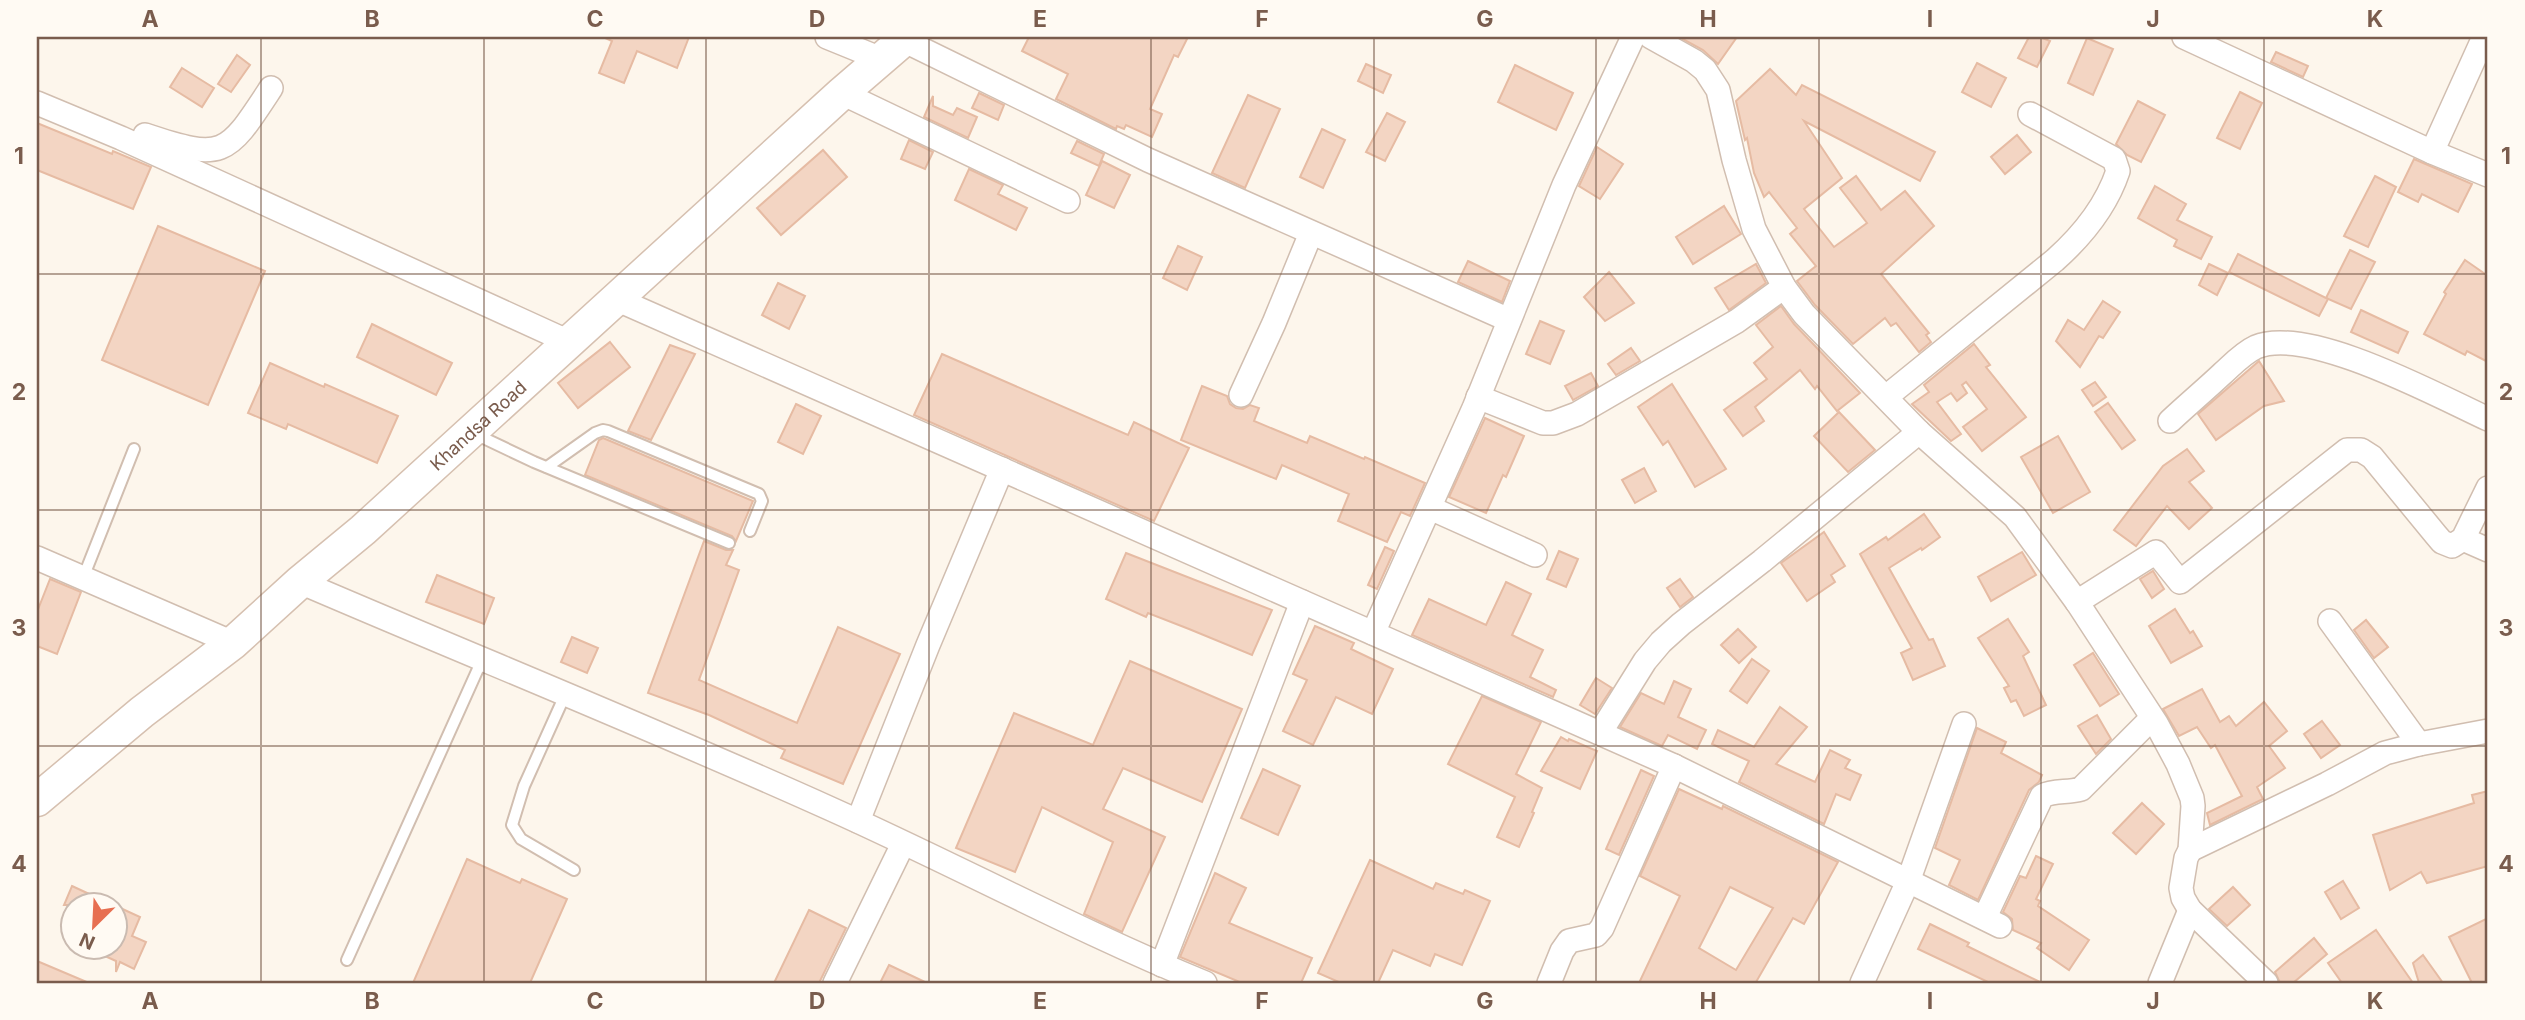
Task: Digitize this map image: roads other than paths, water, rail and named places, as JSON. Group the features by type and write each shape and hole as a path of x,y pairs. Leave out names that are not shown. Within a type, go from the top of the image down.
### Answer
{"street":[{"path":"827,37 897,45 1509,320"},
{"path":"1373,633 1478,397 1564,185 1633,37"},
{"path":"1651,37 1695,61 1705,70 1718,90 1754,229 1784,287 1804,314 1919,432 2015,516 2077,602 2152,718 2178,764 2192,797 2190,850 2186,858 2183,898 2190,910 2266,983"},
{"path":"2184,37 2432,152 2488,175"},
{"path":"2432,152 2484,37"},
{"name":"Khandsa Road","path":"37,800 142,712 233,643 363,530 897,45"},
{"path":"37,88 143,135 186,149 206,150 225,147 240,135 271,88"},
{"path":"842,93 1068,201"},
{"path":"37,103 121,138 569,342"},
{"path":"1886,397 2078,239 2095,217 2110,189 2119,171 2114,159 2030,114"},
{"path":"1241,395 1275,323 1311,233"},
{"path":"1478,397 1528,419 1553,423 1577,414 1737,321 1784,287"},
{"path":"616,299 1674,766 1993,921 2042,796 2081,789 2152,718"},
{"path":"2170,421 2245,354 2263,345 2274,344 2308,346 2351,357 2488,419"},
{"path":"1600,733 1645,661 1671,633 1919,432"},
{"path":"2077,602 2156,552 2180,582 2347,450 2361,450 2372,457 2442,542 2452,546 2463,539 2488,488"},
{"path":"859,821 928,645 1002,469"},
{"path":"1430,508 1535,555"},
{"path":"2463,539 2488,550"},
{"path":"37,558 233,643"},
{"path":"300,582 751,772 1205,983"},
{"path":"1162,965 1302,602"},
{"path":"2330,621 2419,744"},
{"path":"1862,983 1909,879 1964,724"},
{"path":"2190,850 2328,784 2385,753 2488,731"},
{"path":"1549,983 1569,941 1595,935 1602,928 1674,766"},
{"path":"835,983 903,844"},
{"path":"2160,983 2190,910"}],"lane":[{"path":"547,467 595,433 608,431 759,494 762,501 750,531"},
{"path":"470,432 547,467 729,542"},
{"path":"83,578 134,449"},
{"path":"347,960 482,660"},
{"path":"565,695 524,786 512,825 521,839 573,870"}]}
